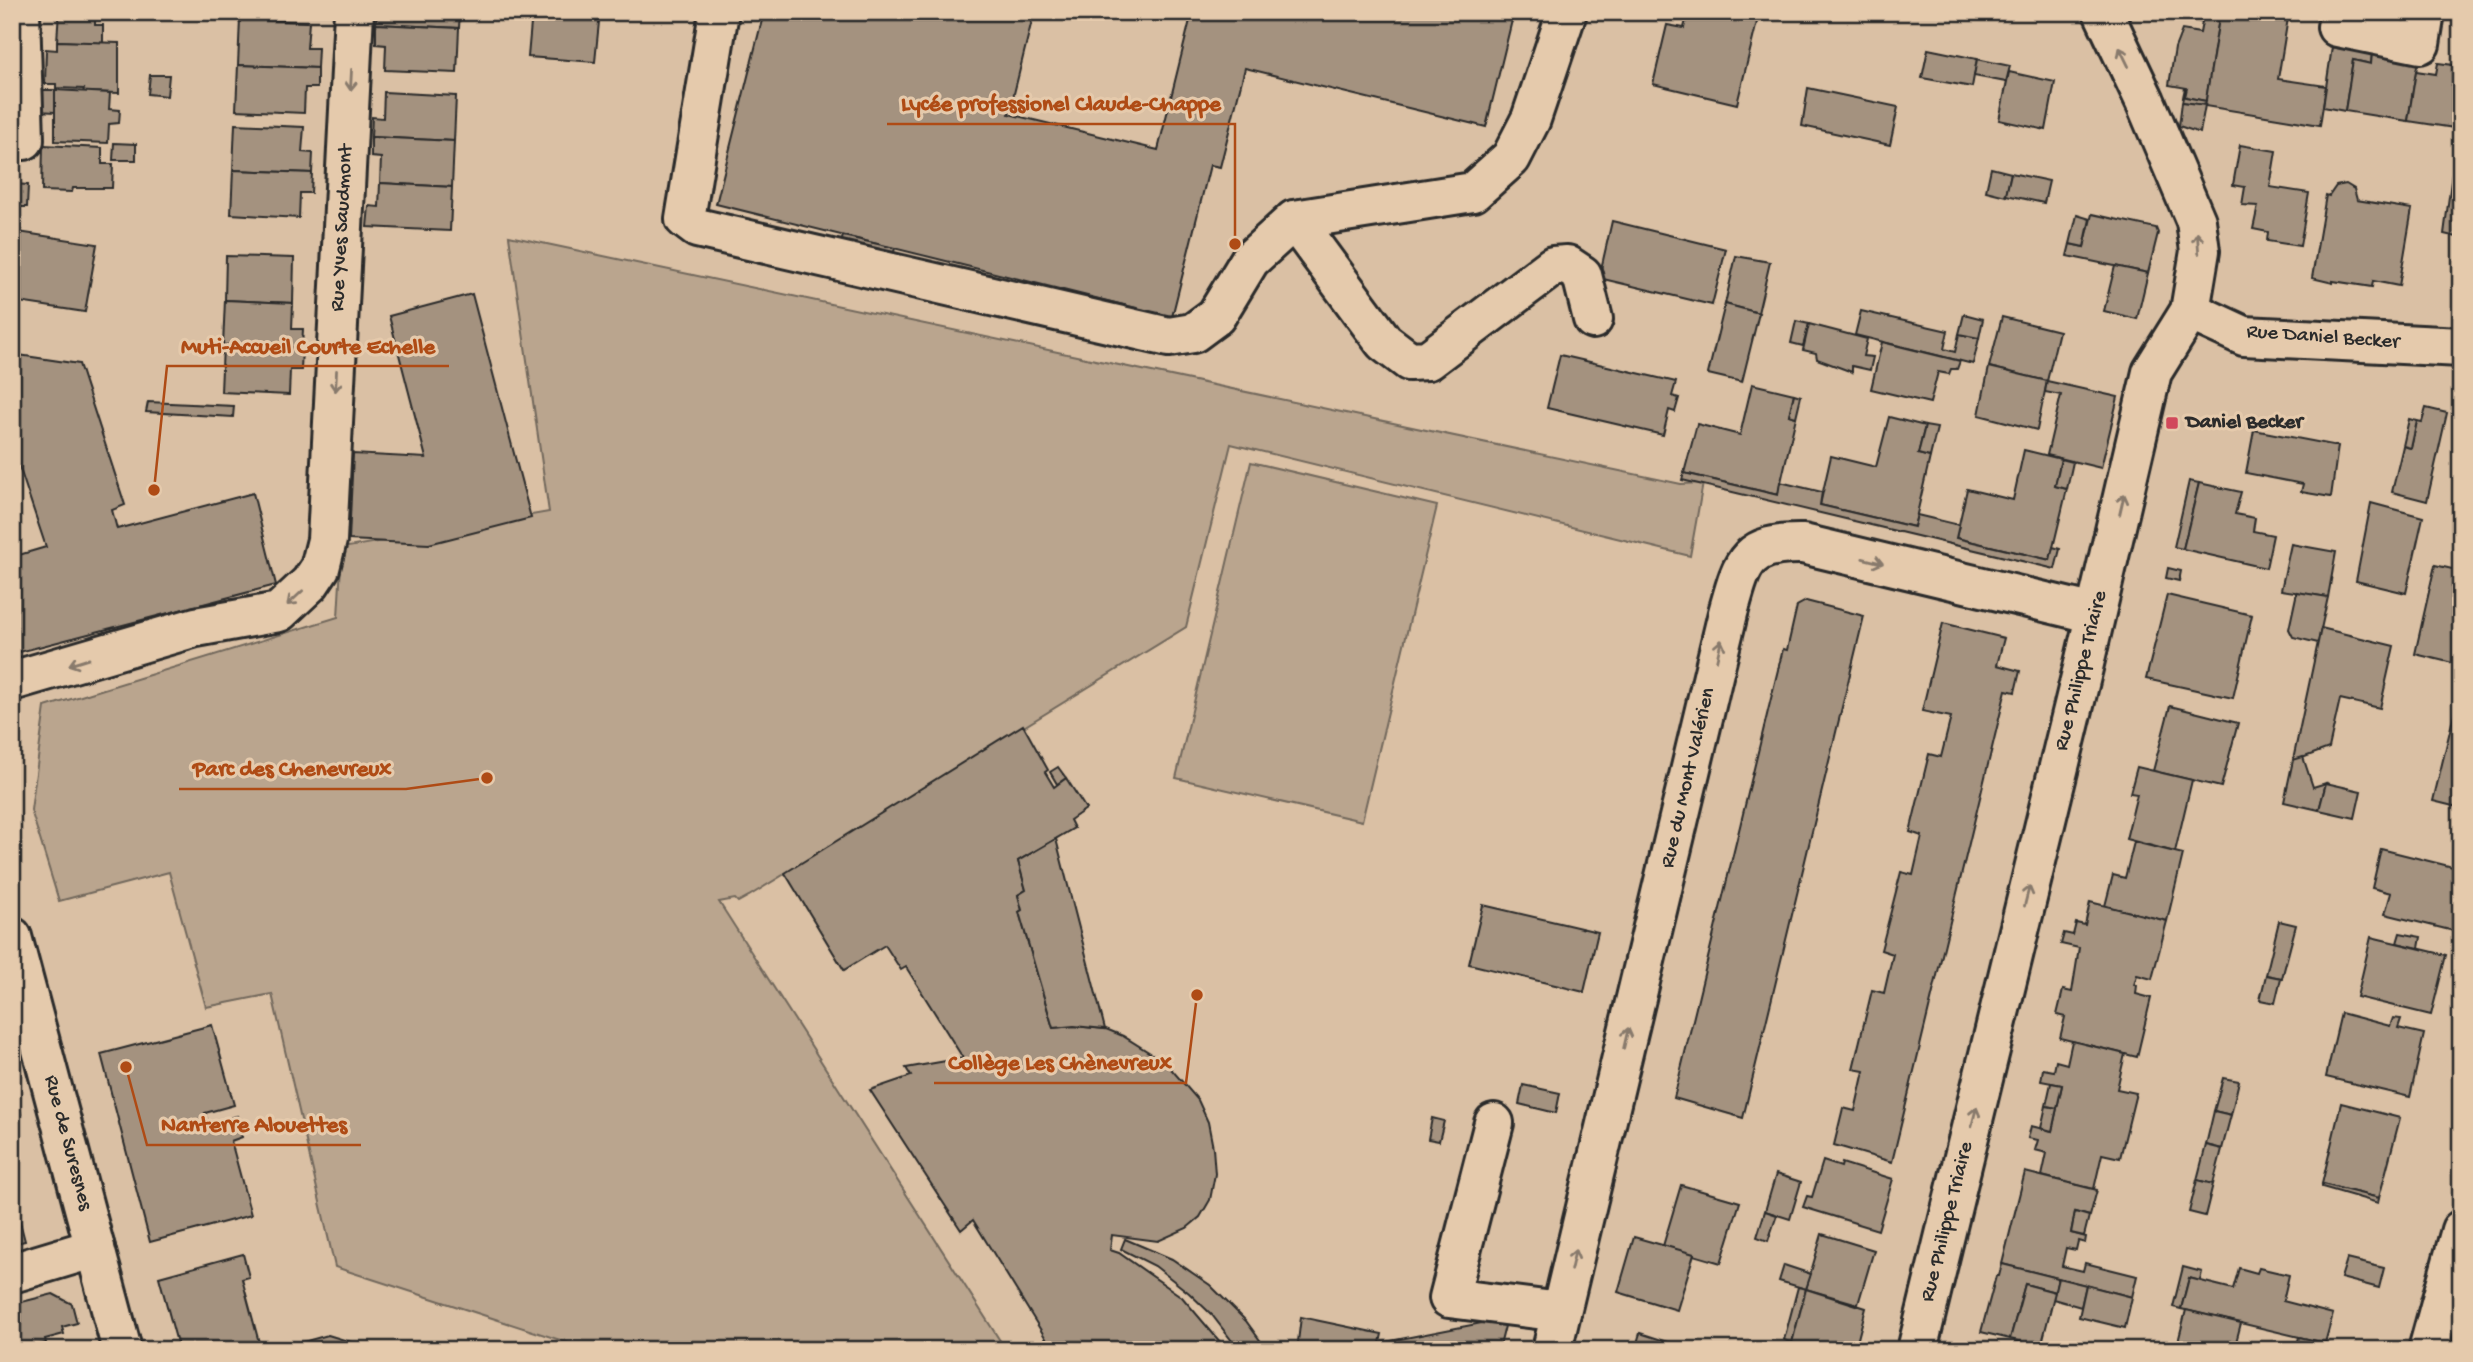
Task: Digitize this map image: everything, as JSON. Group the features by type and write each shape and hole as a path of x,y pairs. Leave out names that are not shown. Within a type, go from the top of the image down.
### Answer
{"street":[{"path":"20,12 24,140"},
{"name":"Rue Yves Saudmont","path":"12,681 197,627 279,612 310,583 320,568 327,540 354,12"},
{"path":"719,12 685,219 697,228 1169,337 1194,333 1216,316 1250,260 1294,220 1474,192 1511,158 1521,139 1531,119 1567,12"},
{"name":"Rue Philippe Triaire","path":"1917,1350 2152,372 2190,311 2200,251 2196,221 2145,101 2103,12"},
{"path":"2337,27 2420,44 2425,12"},
{"path":"1294,220 1384,342 1409,361 1428,360 1553,266 1567,265 1582,275 1593,319"},
{"name":"Rue Daniel Becker","path":"2190,311 2244,336 2461,346"},
{"name":"Rue du Mont Valérien","path":"1552,1350 1728,613 1738,574 1746,560 1758,550 1779,544 1803,544 2095,614"},
{"name":"Rue de Suresnes","path":"12,936 122,1350"},
{"path":"1494,1124 1449,1298 1561,1312"},
{"path":"2428,1350 2451,1299 2461,1230"},
{"path":"12,1273 94,1248"}],"shaded area":[{"path":"509,236 1681,484 1703,483 1690,556 1231,444 1186,627 749,896 738,902 735,899 719,902 1006,1350 591,1350 335,1267 272,994 206,1007 169,872 59,901 31,810 45,707 338,617 342,548 549,512"},
{"path":"1251,462 1437,506 1362,821 1176,778"}],"building":[{"path":"59,12 95,12 95,25 103,25 103,43 57,41"},
{"path":"377,12 460,12 459,28 376,24"},
{"path":"532,12 600,12 595,62 528,57"},
{"path":"764,12 1034,12 1009,114 1158,150 1192,12 1514,12 1486,127 1245,68 1220,167 1210,165 1172,317 716,204"},
{"path":"1688,12 1734,12 1758,18 1737,104 1653,84 1667,25 1684,28"},
{"path":"2220,12 2206,101 2185,97 2187,88 2169,85 2175,48 2182,30 2200,33 2202,22 2155,14"},
{"path":"2220,12 2289,12 2278,79 2326,86 2320,125 2205,106"},
{"path":"240,19 309,22 307,48 318,48 317,68 238,65"},
{"path":"376,24 459,28 457,73 385,70 386,45 376,44"},
{"path":"57,41 119,43 119,93 83,92 84,89 56,88 56,84 45,84 46,49 57,50"},
{"path":"2332,47 2372,53 2371,64 2353,60 2345,111 2323,107"},
{"path":"1928,49 1977,59 1972,87 1922,78"},
{"path":"2372,53 2418,60 2408,121 2345,111 2353,60 2371,64"},
{"path":"1977,59 2010,66 2006,82 1974,76"},
{"path":"2438,63 2461,66 2461,129 2408,121 2416,71 2436,74"},
{"path":"238,65 317,68 317,88 305,88 304,113 236,110"},
{"path":"2009,72 2055,82 2046,130 1999,120"},
{"path":"150,75 169,75 167,96 148,94"},
{"path":"1808,88 1898,107 1890,145 1802,126"},
{"path":"2185,88 2185,97 2206,101 2205,105 2182,102"},
{"path":"38,90 55,90 55,112 38,111"},
{"path":"55,90 110,93 109,109 120,110 119,123 109,124 108,143 55,141"},
{"path":"384,92 456,96 454,141 371,137 372,117 383,118"},
{"path":"2182,102 2205,105 2200,133 2179,126"},
{"path":"235,124 304,127 302,152 313,153 312,173 233,170"},
{"path":"371,137 454,141 452,187 380,183 381,158 371,157"},
{"path":"114,143 136,144 136,160 113,160"},
{"path":"43,145 102,148 102,164 113,164 112,188 73,188 72,192 42,191"},
{"path":"2240,145 2276,151 2270,187 2309,193 2300,246 2267,241 2268,232 2253,229 2258,206 2242,205 2245,187 2233,185"},
{"path":"2455,151 2461,152 2461,238 2444,234"},
{"path":"1991,168 2011,173 2006,196 1986,191"},
{"path":"233,170 312,173 311,193 300,193 299,218 231,214"},
{"path":"2011,173 2049,181 2044,203 2006,195"},
{"path":"380,183 452,187 450,231 367,227 369,206 379,207"},
{"path":"14,184 28,185 27,207 14,207"},
{"path":"2346,184 2354,189 2357,200 2412,209 2399,286 2373,281 2372,287 2312,278 2326,195 2329,196 2336,186"},
{"path":"2092,214 2156,228 2158,233 2148,273 2067,256 2070,244 2084,247"},
{"path":"2077,215 2090,219 2084,247 2070,244"},
{"path":"1612,221 1726,249 1712,305 1599,278"},
{"path":"12,231 97,244 85,312 12,301"},
{"path":"843,236 895,248 892,259 840,246"},
{"path":"226,256 294,258 293,303 225,300"},
{"path":"1736,256 1770,262 1758,313 1725,304"},
{"path":"2115,266 2148,273 2137,319 2104,311"},
{"path":"472,294 531,518 429,544 349,540 353,454 426,458 389,316"},
{"path":"225,300 293,303 292,329 303,329 302,348 223,345"},
{"path":"1725,304 1759,313 1742,382 1708,374"},
{"path":"1861,311 1948,331 1944,349 1955,352 1959,334 1979,338 1973,364 1855,335"},
{"path":"1964,314 1983,319 1979,338 1959,334"},
{"path":"2002,317 2059,331 2047,381 1989,367"},
{"path":"1796,321 1809,324 1803,346 1791,343"},
{"path":"1809,324 1867,339 1863,356 1873,357 1870,370 1852,366 1852,372 1817,359 1816,353 1803,350"},
{"path":"1882,342 1960,361 1957,369 1951,369 1949,374 1938,372 1930,403 1871,389"},
{"path":"223,345 302,348 301,370 290,370 289,395 221,392"},
{"path":"12,354 79,364 125,505 112,510 117,529 253,493 276,585 12,654 12,557 46,547 12,445"},
{"path":"1560,355 1676,382 1672,396 1679,398 1675,412 1669,410 1663,435 1547,408"},
{"path":"1989,367 2047,381 2037,430 1979,415"},
{"path":"2047,381 2118,397 2101,468 2047,455 2061,395 2045,392"},
{"path":"1752,384 1794,394 1789,415 1796,417 1778,495 1684,473 1697,424 1740,435"},
{"path":"1794,394 1801,396 1796,417 1789,415"},
{"path":"148,402 234,406 233,417 146,412"},
{"path":"2426,408 2447,413 2427,501 2392,492 2403,446 2411,448 2417,421 2422,422"},
{"path":"1889,417 1925,426 1918,454 1930,457 1914,527 1820,505 1831,456 1876,467"},
{"path":"2409,419 2417,421 2411,448 2403,446"},
{"path":"1925,426 1937,428 1930,457 1918,454"},
{"path":"2254,430 2338,446 2331,497 2301,492 2303,484 2246,473"},
{"path":"2024,450 2061,459 2055,486 2067,489 2050,560 1956,538 1967,489 2013,500"},
{"path":"2061,459 2073,462 2067,489 2055,486"},
{"path":"1684,473 1778,495 1780,482 1822,492 1820,505 1914,527 1917,515 1959,525 1956,538 2050,560 2053,547 2060,549 2055,569 1682,480"},
{"path":"2189,481 2199,483 2183,549 2174,547"},
{"path":"2199,483 2241,492 2235,514 2255,518 2253,531 2273,535 2266,568 2183,549"},
{"path":"2371,503 2423,517 2406,593 2356,581"},
{"path":"2291,544 2336,552 2328,597 2281,590"},
{"path":"2435,565 2461,571 2461,665 2415,654"},
{"path":"2168,568 2181,571 2179,581 2166,578"},
{"path":"2297,592 2328,597 2318,643 2293,637 2289,629"},
{"path":"2167,595 2252,615 2233,698 2146,679"},
{"path":"1806,601 1864,616 1743,1118 1674,1098 1783,649 1787,650 1797,606"},
{"path":"1943,623 2004,638 1997,665 2020,671 2015,692 2006,690 1892,1162 1834,1145 1843,1108 1855,1111 1864,1071 1853,1069 1872,990 1884,993 1893,954 1881,950 1901,872 1913,875 1922,836 1910,832 1929,754 1941,757 1951,717 1922,711"},
{"path":"2321,628 2394,646 2380,708 2340,699 2329,748 2294,761 2293,760"},
{"path":"2170,706 2238,723 2221,787 2153,771"},
{"path":"2455,710 2461,711 2461,808 2433,801"},
{"path":"1023,725 1048,770 1045,772 1054,787 1066,778 1086,809 1070,820 1074,828 1018,861 1026,890 1018,895 1022,910 1019,912 1053,1028 1074,1026 1106,1029 1123,1036 1166,1063 1198,1100 1208,1122 1213,1148 1215,1174 1210,1200 1200,1217 1187,1228 1158,1241 1112,1235 1110,1250 1119,1253 1182,1297 1227,1350 1053,1350 973,1220 961,1230 870,1090 911,1076 906,1068 963,1058 906,967 901,970 885,945 844,970 785,873"},
{"path":"2303,757 2313,787 2326,783 2319,810 2284,802 2293,760"},
{"path":"1058,767 1066,778 1057,784 1050,772"},
{"path":"2137,767 2192,780 2175,852 2126,839 2137,794 2130,793"},
{"path":"2326,783 2361,791 2355,818 2319,810"},
{"path":"1056,839 1105,1029 1074,1026 1053,1028 1019,912 1022,910 1018,895 1026,890 1018,861"},
{"path":"2134,842 2183,854 2167,921 2105,906 2113,875 2125,878"},
{"path":"2381,849 2461,869 2461,903 2454,931 2385,914 2391,893 2372,888"},
{"path":"2090,902 2167,921 2152,979 2137,975 2134,985 2137,985 2136,994 2151,998 2137,1057 2060,1038 2065,1017 2057,1015 2063,990 2072,992 2079,948 2061,944 2064,933 2073,935 2076,923 2085,925"},
{"path":"1483,905 1598,932 1584,992 1469,964"},
{"path":"2279,921 2296,925 2282,978 2266,975"},
{"path":"2400,933 2421,937 2419,948 2397,943"},
{"path":"2371,937 2446,955 2431,1015 2357,997"},
{"path":"2266,975 2281,978 2275,1003 2260,1000"},
{"path":"2341,1013 2390,1026 2393,1018 2401,1019 2398,1028 2424,1034 2410,1097 2326,1077"},
{"path":"212,1025 234,1105 205,1113 208,1124 237,1116 242,1137 231,1141 251,1215 150,1242 101,1054"},
{"path":"2072,1041 2125,1054 2117,1089 2136,1093 2120,1158 2102,1154 2094,1189 2042,1176 2047,1153 2035,1150 2038,1140 2028,1138 2031,1126 2052,1131 2062,1085 2041,1081 2043,1069 2054,1071 2056,1061 2067,1064"},
{"path":"2223,1078 2239,1081 2231,1115 2214,1111"},
{"path":"2051,1083 2062,1085 2057,1108 2046,1106"},
{"path":"1523,1085 1560,1093 1556,1113 1519,1104"},
{"path":"16,1094 21,1114 12,1116 12,1095"},
{"path":"2341,1103 2400,1118 2379,1198 2322,1184"},
{"path":"2046,1106 2057,1108 2052,1131 2041,1128"},
{"path":"2214,1111 2231,1115 2222,1149 2206,1145"},
{"path":"1432,1118 1444,1121 1439,1141 1428,1139"},
{"path":"2206,1145 2222,1149 2213,1184 2197,1180"},
{"path":"1823,1161 1841,1167 1842,1163 1893,1179 1878,1230 1803,1207 1807,1196 1812,1197"},
{"path":"2025,1172 2097,1190 2090,1216 2075,1212 2071,1233 2086,1237 2085,1243 2078,1241 2076,1250 2066,1248 2062,1266 2083,1271 2085,1263 2137,1276 2132,1297 2002,1264"},
{"path":"1776,1174 1801,1182 1790,1219 1765,1211"},
{"path":"2197,1180 2213,1184 2205,1216 2189,1212"},
{"path":"2322,1184 2379,1198 2378,1203 2322,1187"},
{"path":"1681,1185 1740,1202 1721,1263 1663,1246"},
{"path":"12,1191 25,1241 12,1244"},
{"path":"1765,1211 1777,1215 1768,1241 1757,1237"},
{"path":"2075,1212 2089,1216 2084,1236 2071,1233"},
{"path":"1822,1234 1874,1250 1858,1304 1806,1289"},
{"path":"1634,1237 1694,1254 1677,1310 1618,1292"},
{"path":"1125,1239 1172,1259 1210,1285 1246,1321 1267,1350 1239,1350 1212,1315 1189,1293 1155,1266 1121,1249"},
{"path":"243,1254 249,1277 242,1279 261,1350 179,1350 159,1277"},
{"path":"2347,1259 2384,1268 2379,1288 2341,1278"},
{"path":"2002,1264 2058,1278 2055,1292 2025,1284 2010,1339 1981,1332 1996,1276 1999,1276"},
{"path":"1784,1265 1811,1274 1806,1289 1779,1281"},
{"path":"2183,1267 2202,1272 2200,1281 2189,1278 2181,1309 2173,1307"},
{"path":"2239,1268 2257,1273 2259,1268 2289,1275 2283,1301 2333,1314 2325,1343 2181,1309 2189,1278 2233,1289"},
{"path":"2058,1278 2086,1285 2081,1307 2053,1299"},
{"path":"2025,1284 2055,1292 2041,1347 2010,1339"},
{"path":"2086,1285 2132,1297 2125,1328 2079,1317"},
{"path":"1798,1287 1806,1289 1792,1343 1784,1340"},
{"path":"1806,1289 1866,1308 1855,1350 1815,1350 1792,1343"},
{"path":"53,1294 72,1304 77,1323 62,1327 64,1334 45,1339 46,1343 27,1348 28,1350 12,1350 12,1312 16,1311 14,1304"},
{"path":"2186,1310 2241,1323 2234,1350 2176,1350"},
{"path":"1301,1317 1382,1334 1380,1343 1507,1318 1499,1350 1297,1350"},
{"path":"1640,1333 1693,1350 1635,1350"},
{"path":"328,1335 371,1348 274,1350"},
{"path":"2299,1337 2325,1343 2351,1350 2296,1350"}],"place":[{"name":"Lycée professionel Claude-Chappe","path":"1235,244"},
{"name":"Daniel Becker","path":"2172,423"},
{"name":"Muti-Accueil Courte Echelle","path":"154,490"},
{"name":"Parc des Chenevreux","path":"487,778"},
{"name":"Collège Les Chènevreux","path":"1197,995"},
{"name":"Nanterre Alouettes","path":"126,1067"}]}
